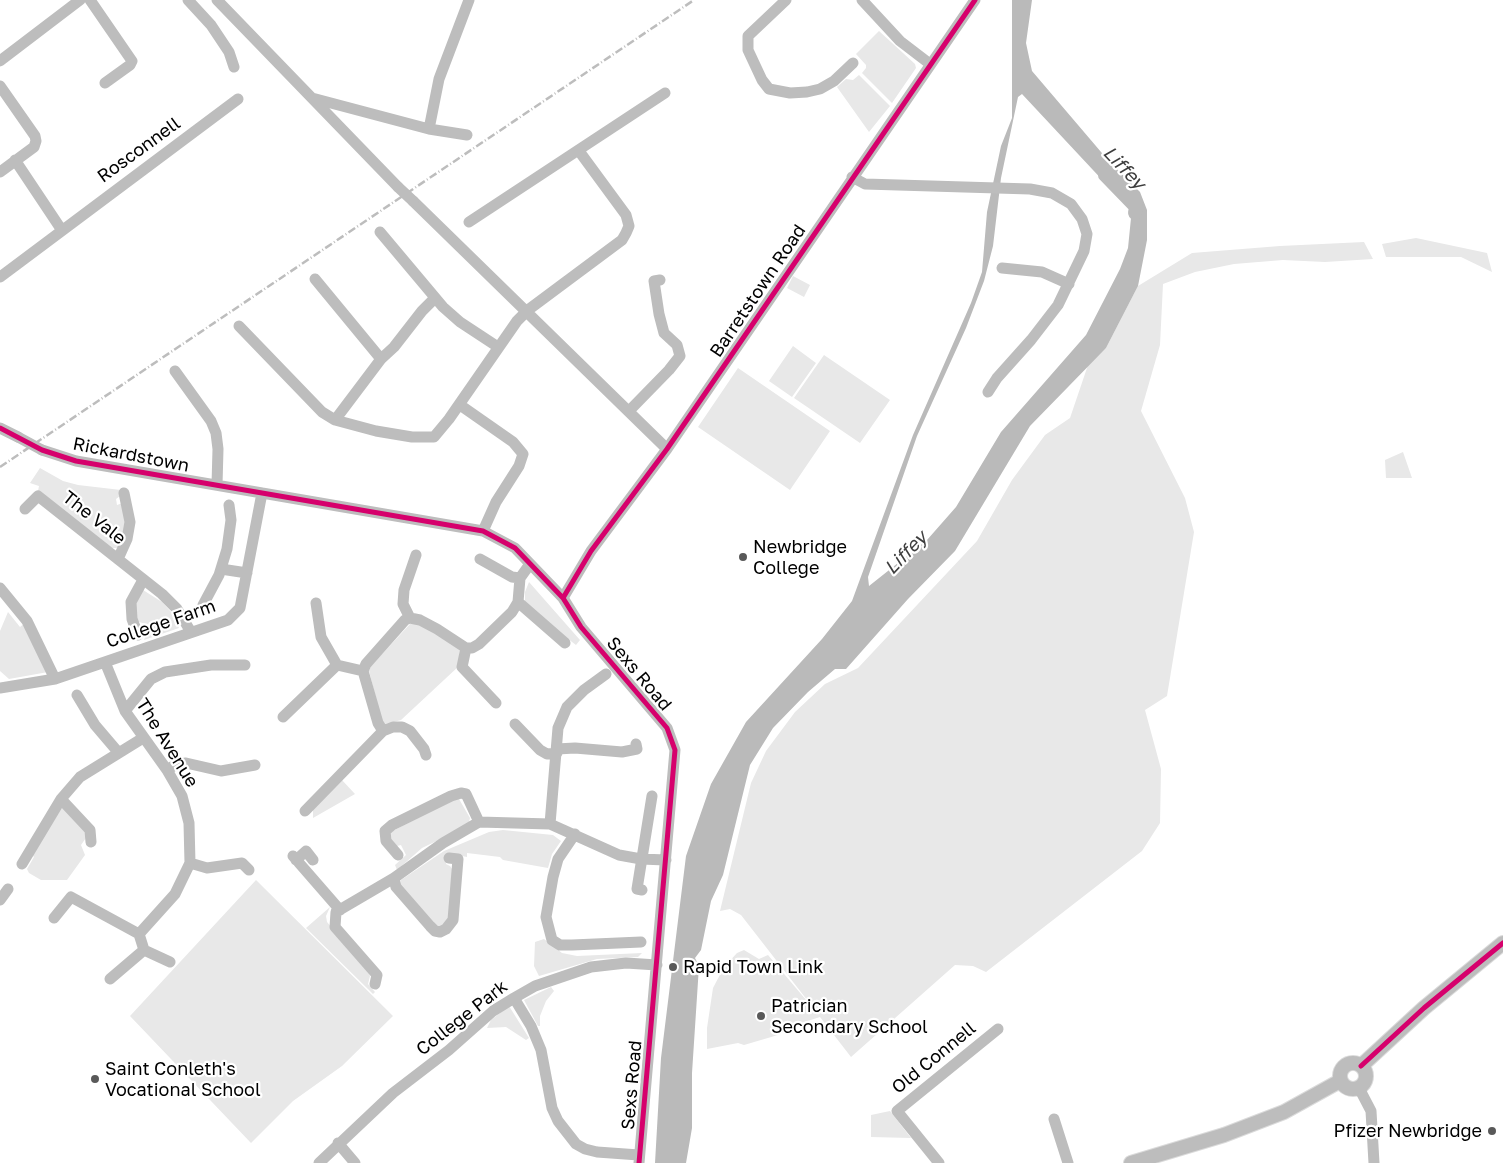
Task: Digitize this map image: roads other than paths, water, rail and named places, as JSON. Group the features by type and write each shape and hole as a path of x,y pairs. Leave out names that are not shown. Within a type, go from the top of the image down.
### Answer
{"main road":[{"path":"1361,1066 1424,1008 1503,943"},
{"path":"1354,1063 1361,1066 1366,1077 1359,1088 1350,1089 1340,1081 1339,1076 1343,1067 1354,1063"},
{"path":"1131,1163 1158,1159 1284,1112 1340,1081"}],"street":[{"path":"0,61 80,0"},
{"path":"90,0 132,60 130,64 105,83"},
{"path":"188,0 211,25 229,52 234,67"},
{"path":"217,0 398,187 528,310 667,449"},
{"path":"429,129 439,79 469,0"},
{"path":"786,0 748,36 748,50 762,80 769,89 790,93 820,89 834,81 853,63"},
{"path":"862,0 900,41 930,64"},
{"name":"Barretstown Road","path":"562,598 591,551 667,449 975,0"},
{"path":"0,86 35,136 34,147 0,172"},
{"path":"469,222 665,93"},
{"path":"312,98 429,129 467,135"},
{"name":"Rosconnell","path":"0,277 61,229 238,99"},
{"path":"239,326 322,412 335,420 376,431 429,438 440,431 460,405 498,347 528,310 622,240 629,226 626,215 579,150"},
{"path":"15,160 61,229"},
{"path":"852,177 865,184 993,190 1030,189 1052,193 1071,204 1082,219 1086,234 1084,251 1058,305 997,378 988,392"},
{"path":"380,232 435,298 460,322 498,347"},
{"path":"1002,268 1042,272 1069,284"},
{"path":"315,279 381,359"},
{"path":"629,411 680,356 677,345 664,333 654,281 660,280"},
{"path":"335,420 381,359 394,347 422,311 435,298"},
{"path":"174,371 211,421 216,433 218,449 217,485"},
{"path":"460,405 513,442 523,454 519,466 496,502 483,531"},
{"name":"Rickardstown","path":"0,428 42,450 76,461 262,493"},
{"path":"28,488 38,496"},
{"path":"118,559 127,539 130,522 124,493"},
{"name":"Sexs Road","path":"262,493 483,531 515,548 562,598 581,627 667,728 675,750 639,1159"},
{"name":"College Farm","path":"0,688 55,679 228,620 240,608 262,493"},
{"name":"The Vale","path":"25,509 38,496 144,580 177,609 191,632"},
{"name":"College Farm","path":"203,605 221,569 227,549 231,520 229,505"},
{"path":"410,618 403,604 404,590 416,556"},
{"path":"480,559 512,577 520,578"},
{"path":"383,731 378,723 364,670 366,664 405,620 410,618 420,620 437,629 466,648 472,648 512,612 518,602 520,578 530,564"},
{"path":"221,569 247,574"},
{"path":"138,634 132,619 131,602 144,580"},
{"path":"0,588 27,621 55,679"},
{"path":"518,602 565,643"},
{"path":"316,603 321,638 337,665 364,670"},
{"path":"466,648 462,667 496,703"},
{"name":"The Avenue","path":"105,662 125,711 167,770 182,796 189,823 190,863 175,894 139,934"},
{"path":"125,711 151,680 165,672 211,665 245,665"},
{"path":"283,717 337,665"},
{"path":"550,824 558,728 567,707 584,690 606,674"},
{"path":"77,695 95,725 118,752"},
{"path":"515,724 534,739 547,754 575,748 622,752 636,749 636,744"},
{"path":"305,811 383,731 393,727 402,727 410,731 424,749 426,755"},
{"path":"22,864 61,799 80,778 118,752 143,738"},
{"path":"167,770 174,765 186,763 221,771 255,765"},
{"path":"398,855 386,842 385,831 392,825 451,796 461,793 466,794 479,822"},
{"path":"61,799 90,830 91,842"},
{"path":"642,890 636,890 653,802"},
{"path":"375,984 377,976 335,927 335,918 340,910 394,878 426,853 479,822 550,824 619,855 641,860 666,860"},
{"path":"575,834 558,859 553,877 546,917 552,940 560,945 625,947 640,942"},
{"path":"307,852 294,858 340,910"},
{"path":"394,878 396,887 434,931 440,932 446,929 453,920 458,859 449,858"},
{"path":"190,863 207,868 242,863 249,870"},
{"path":"0,900 8,889"},
{"path":"54,918 71,897 139,934 144,950 170,962"},
{"path":"110,979 144,950"},
{"name":"College Park","path":"319,1163 393,1093 449,1050 493,1011 514,998 535,986 591,967 626,963 657,965"},
{"path":"514,998 531,1026 541,1050 552,1108 558,1121 576,1144 585,1149 639,1159"},
{"name":"Old Connell","path":"939,1163 897,1111 998,1029"},
{"path":"1359,1088 1370,1111 1374,1163"},
{"path":"1054,1119 1068,1163"},
{"path":"338,1143 354,1163"}],"waterway":[{"name":"Liffey","path":"1105,175 1136,207 1135,213"}],"railway":[{"path":"0,467 694,0"}],"place":[{"name":"Newbridge College","path":"743,557"},
{"name":"Rapid Town Link","path":"673,967"},
{"name":"Patrician Secondary School","path":"761,1016"},
{"name":"Saint Conleth's Vocational School","path":"95,1079"},
{"name":"Pfizer Newbridge","path":"1492,1131"}]}
